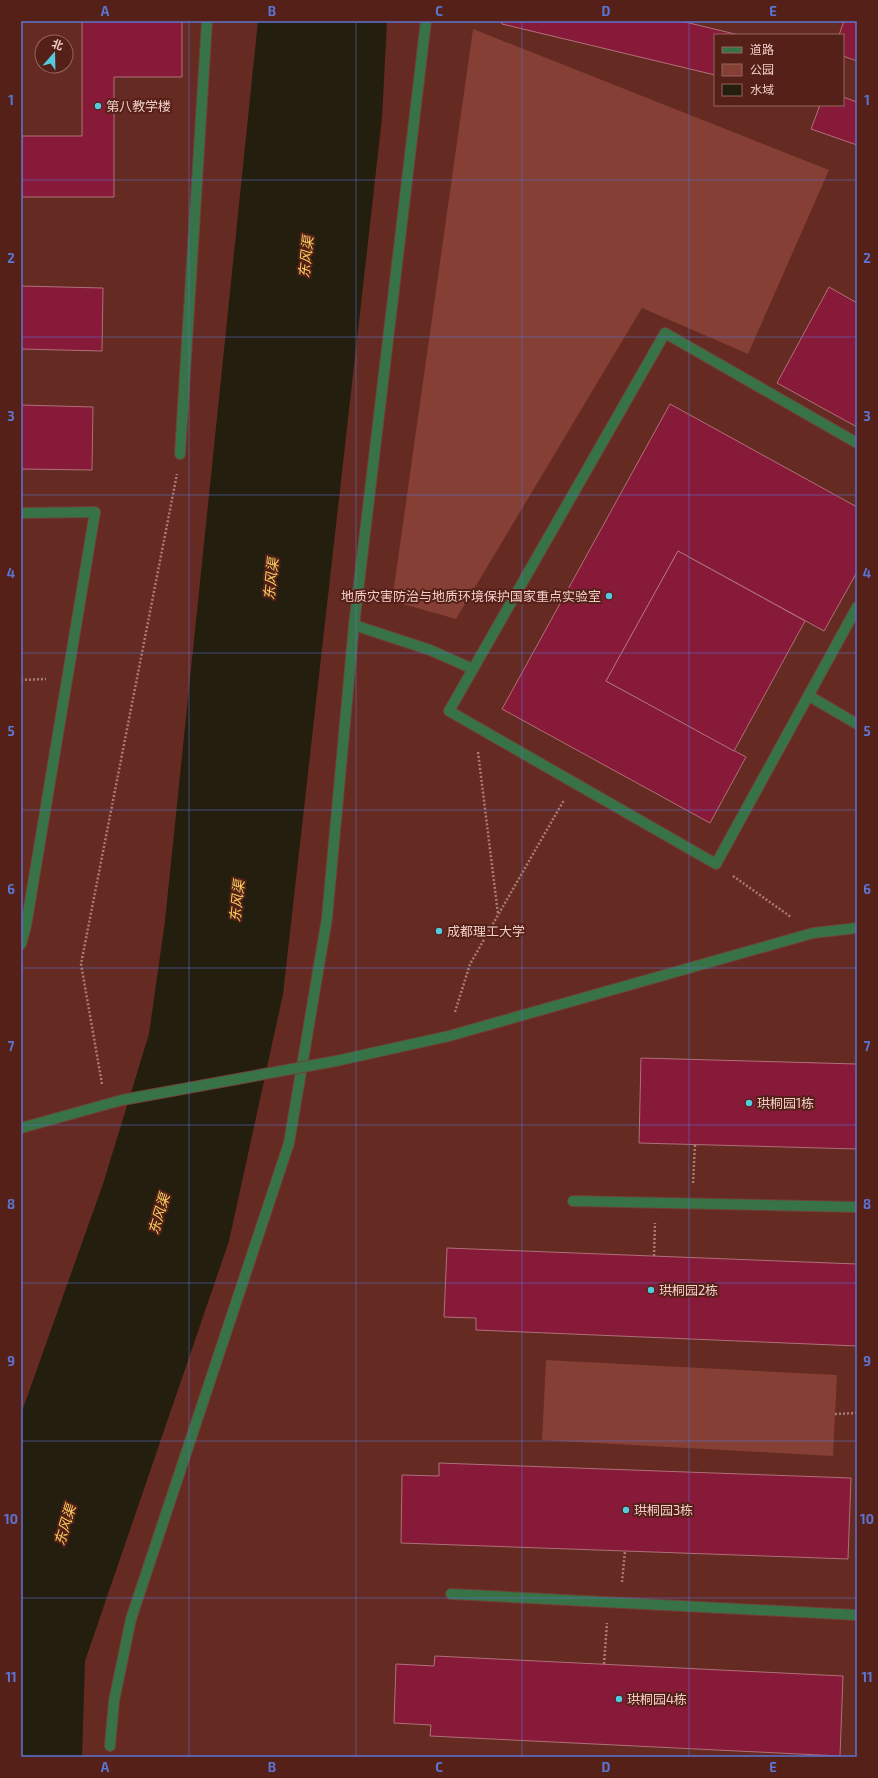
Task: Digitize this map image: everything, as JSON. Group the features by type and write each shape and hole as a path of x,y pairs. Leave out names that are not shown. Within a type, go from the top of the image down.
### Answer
{"street":[{"path":"180,454 207,21"},
{"path":"110,1746 114,1701 131,1619 289,1143 327,918 354,626 426,21"},
{"path":"857,442 665,333 449,711 716,864 857,607"},
{"path":"21,513 95,512 26,926 21,944"},
{"path":"354,626 430,650 473,669"},
{"path":"809,696 857,724"},
{"path":"21,1128 122,1100 336,1061 449,1036 813,933 857,928"},
{"path":"573,1201 857,1207"},
{"path":"451,1594 857,1615"}],"path":[{"path":"106,1104 81,964 175,487"},
{"path":"21,680 67,679"},
{"path":"475,726 498,914"},
{"path":"449,1036 470,964 574,783"},
{"path":"716,864 813,933"},
{"path":"691,1204 696,1144"},
{"path":"654,1256 656,1203"},
{"path":"835,1414 857,1414"},
{"path":"620,1602 625,1551"},
{"path":"604,1664 608,1602"}],"shaded area":[{"name":"成都理工大学","path":"21,21 857,21 857,1757 21,1757"}],"green space":[{"path":"473,29 829,170 748,354 642,308 456,619 392,601"},
{"path":"546,1360 837,1375 833,1456 542,1440"}],"water":[{"name":"东风渠","path":"258,21 387,21 382,118 283,994 229,1241 85,1661 82,1757 21,1757 21,1414 103,1184 149,1034 165,921"}],"building":[{"name":"第八教学楼","path":"82,21 182,21 182,77 114,77 114,197 22,197 22,136 82,136"},
{"path":"502,21 681,21 735,34 714,34 714,75 502,24"},
{"path":"844,21 857,21 857,61 844,56 844,34 839,34"},
{"path":"844,97 857,102 857,145 811,129 820,106 844,106"},
{"path":"21,286 103,288 102,351 21,349"},
{"path":"829,287 857,303 857,427 777,383"},
{"name":"地质灾害防治与地质环境保护国家重点实验室","path":"670,404 857,507 857,572 824,631 678,551 606,681 746,757 710,823 502,709"},
{"path":"21,405 93,407 92,470 21,469"},
{"path":"678,551 805,621 734,751 606,681"},
{"name":"珙桐园1栋","path":"641,1058 857,1064 857,1149 639,1143"},
{"name":"珙桐园2栋","path":"447,1248 857,1264 857,1346 476,1330 476,1318 444,1317"},
{"name":"珙桐园3栋","path":"439,1463 851,1478 848,1559 401,1543 402,1475 439,1476"},
{"name":"珙桐园4栋","path":"435,1656 843,1676 840,1756 430,1736 431,1725 394,1723 396,1664 434,1666"}],"place":[{"name":"第八教学楼","path":"98,106"},
{"name":"地质灾害防治与地质环境保护国家重点实验室","path":"609,596"},
{"name":"成都理工大学","path":"439,931"},
{"name":"珙桐园1栋","path":"749,1103"},
{"name":"珙桐园2栋","path":"651,1290"},
{"name":"珙桐园3栋","path":"626,1510"},
{"name":"珙桐园4栋","path":"619,1699"}]}
